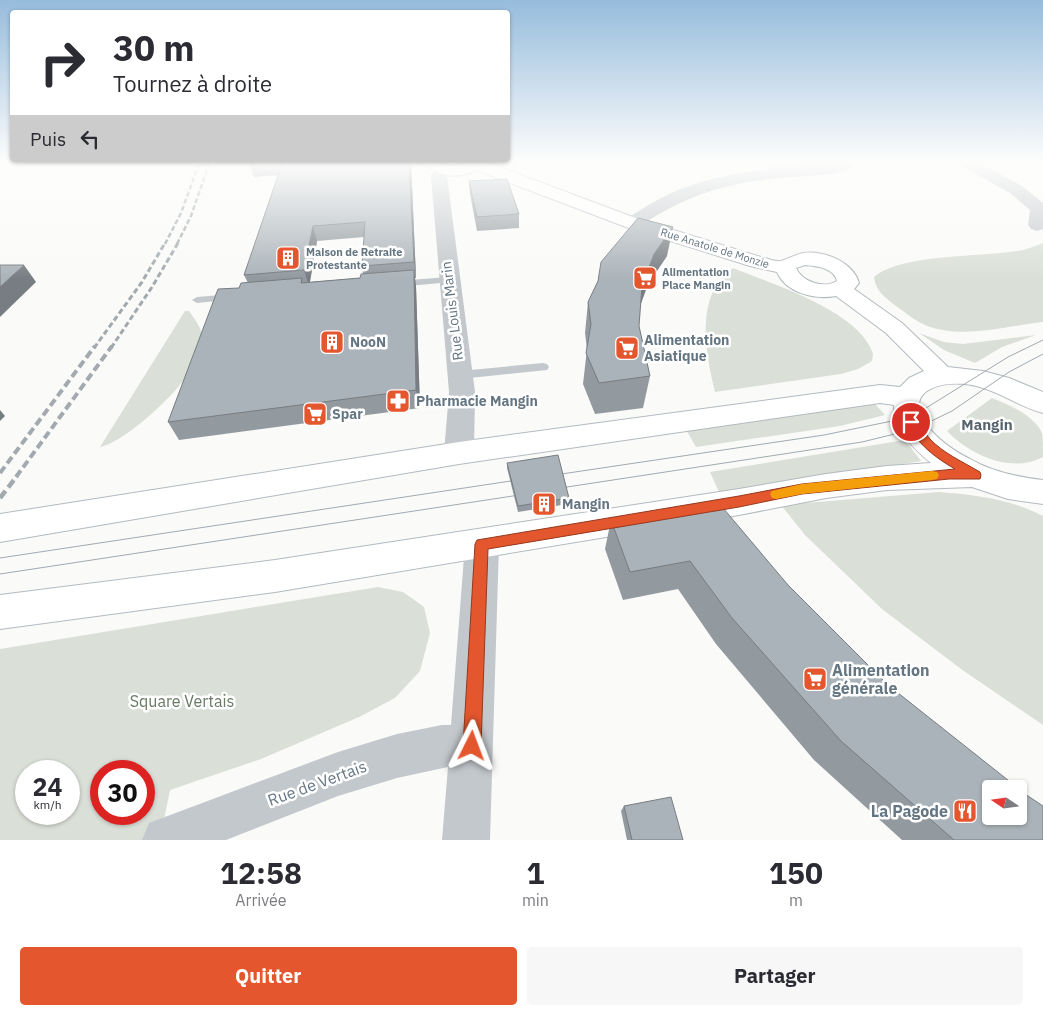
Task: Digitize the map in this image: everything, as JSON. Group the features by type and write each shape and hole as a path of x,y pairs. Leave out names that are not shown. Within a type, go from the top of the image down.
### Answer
{"main road":[{"name":"Rue Anatole de Monzie","path":"575,200 632,222 757,262 786,268"},
{"path":"812,259 832,264 840,269 848,278 848,283 840,289 828,291 806,287 791,279 786,268 790,263 812,259"},
{"path":"840,289 894,328 943,376"},
{"path":"1043,404 1032,391 963,376 943,376 916,385 908,397 906,409 915,429 926,442 948,460 975,475 1010,488 1043,492"},
{"path":"0,528 459,453 880,394 908,397"},
{"path":"0,612 275,576 739,502 802,489 949,474 975,475"}],"street":[{"name":"Rue Louis Marin","path":"441,200 448,280 462,392 459,453"},
{"path":"632,222 672,200"},
{"path":"1029,200 1039,210 1040,217 1037,225"},
{"path":"466,840 482,544"},
{"name":"Rue de Vertais","path":"166,840 338,774 397,756 442,746 472,746"}],"lane":[{"path":"389,285 448,280"},
{"path":"197,300 244,296"},
{"path":"460,375 542,367"}],"green space":[{"path":"1043,243 1043,322 984,331 968,332 939,329 921,323 896,306 882,294 875,282 874,277 902,264 921,260 1017,251"},
{"path":"733,268 791,291 833,312 851,325 865,339 873,354 872,361 858,369 841,374 715,392 707,350 706,321 708,307 719,281"},
{"path":"185,311 189,311 198,324 202,339 185,378 179,387 158,408 134,429 110,444 100,447"},
{"path":"919,333 944,342 963,344 1036,335 1002,347 975,363 944,350"},
{"path":"992,398 1020,411 1033,421 1042,433 1043,457 1031,462 1005,463 967,448 947,431"},
{"path":"873,402 885,415 840,426 696,447 685,428"},
{"path":"905,440 921,461 720,494 710,472"},
{"path":"939,492 1005,502 1043,516 1043,725 961,669 882,609 805,535 781,505"},
{"name":"Square Vertais","path":"378,587 403,592 424,607 430,633 420,671 395,698 359,717 261,759 170,790 160,840 0,840 0,649"}],"building":[{"name":"Maison de Retraite Protestante","path":"270,200 411,200 414,262 362,266 365,222 313,226 304,270 244,275"},
{"path":"473,200 514,200 519,214 477,217"},
{"path":"638,218 673,227 654,254 642,286 639,326 650,376 599,383 586,353 591,324 588,302 598,281 601,262"},
{"path":"0,265 24,265 0,287"},
{"path":"414,270 416,390 168,422 218,289 239,288 241,283 302,278 301,283 360,278 361,274"},
{"path":"558,455 569,498 518,506 507,463"},
{"path":"718,502 788,585 888,685 1008,780 982,780 982,825 1028,825 1028,796 1043,806 1043,840 954,840 841,741 732,618 690,561 630,572 611,520"},
{"path":"671,797 683,840 632,840 624,806"}],"tram line":[{"path":"548,476 824,435 892,421 926,408 1008,357 1043,340"},
{"path":"554,489 862,442 915,429 952,411 1009,372 1043,354"},
{"path":"0,558 524,479"},
{"path":"0,574 526,494"}],"railway":[{"path":"165,244 186,200"},
{"path":"177,244 196,200"},
{"path":"94,348 142,282 165,243"},
{"path":"111,348 152,287 178,243"},
{"path":"0,473 95,346"},
{"path":"16,477 112,346"},
{"path":"0,498 17,476"}],"slow traffic":[{"path":"776,494 802,489 932,475"}],"place":[{"name":"Maison de Retraite Protestante","path":"288,258"},
{"name":"Alimentation Place Mangin","path":"645,278"},
{"name":"NooN","path":"332,342"},
{"name":"Alimentation Asiatique","path":"627,348"},
{"name":"Pharmacie Mangin","path":"398,401"},
{"name":"Spar","path":"315,414"},
{"name":"Mangin","path":"544,504"},
{"name":"Alimentation générale","path":"815,679"},
{"name":"La Pagode","path":"965,811"}],"district":[{"name":"Mangin","path":"987,425"}],"route":[{"path":"472,746 482,544 739,502 802,489 949,474 975,475 955,465 941,455 926,442 911,422"}]}
